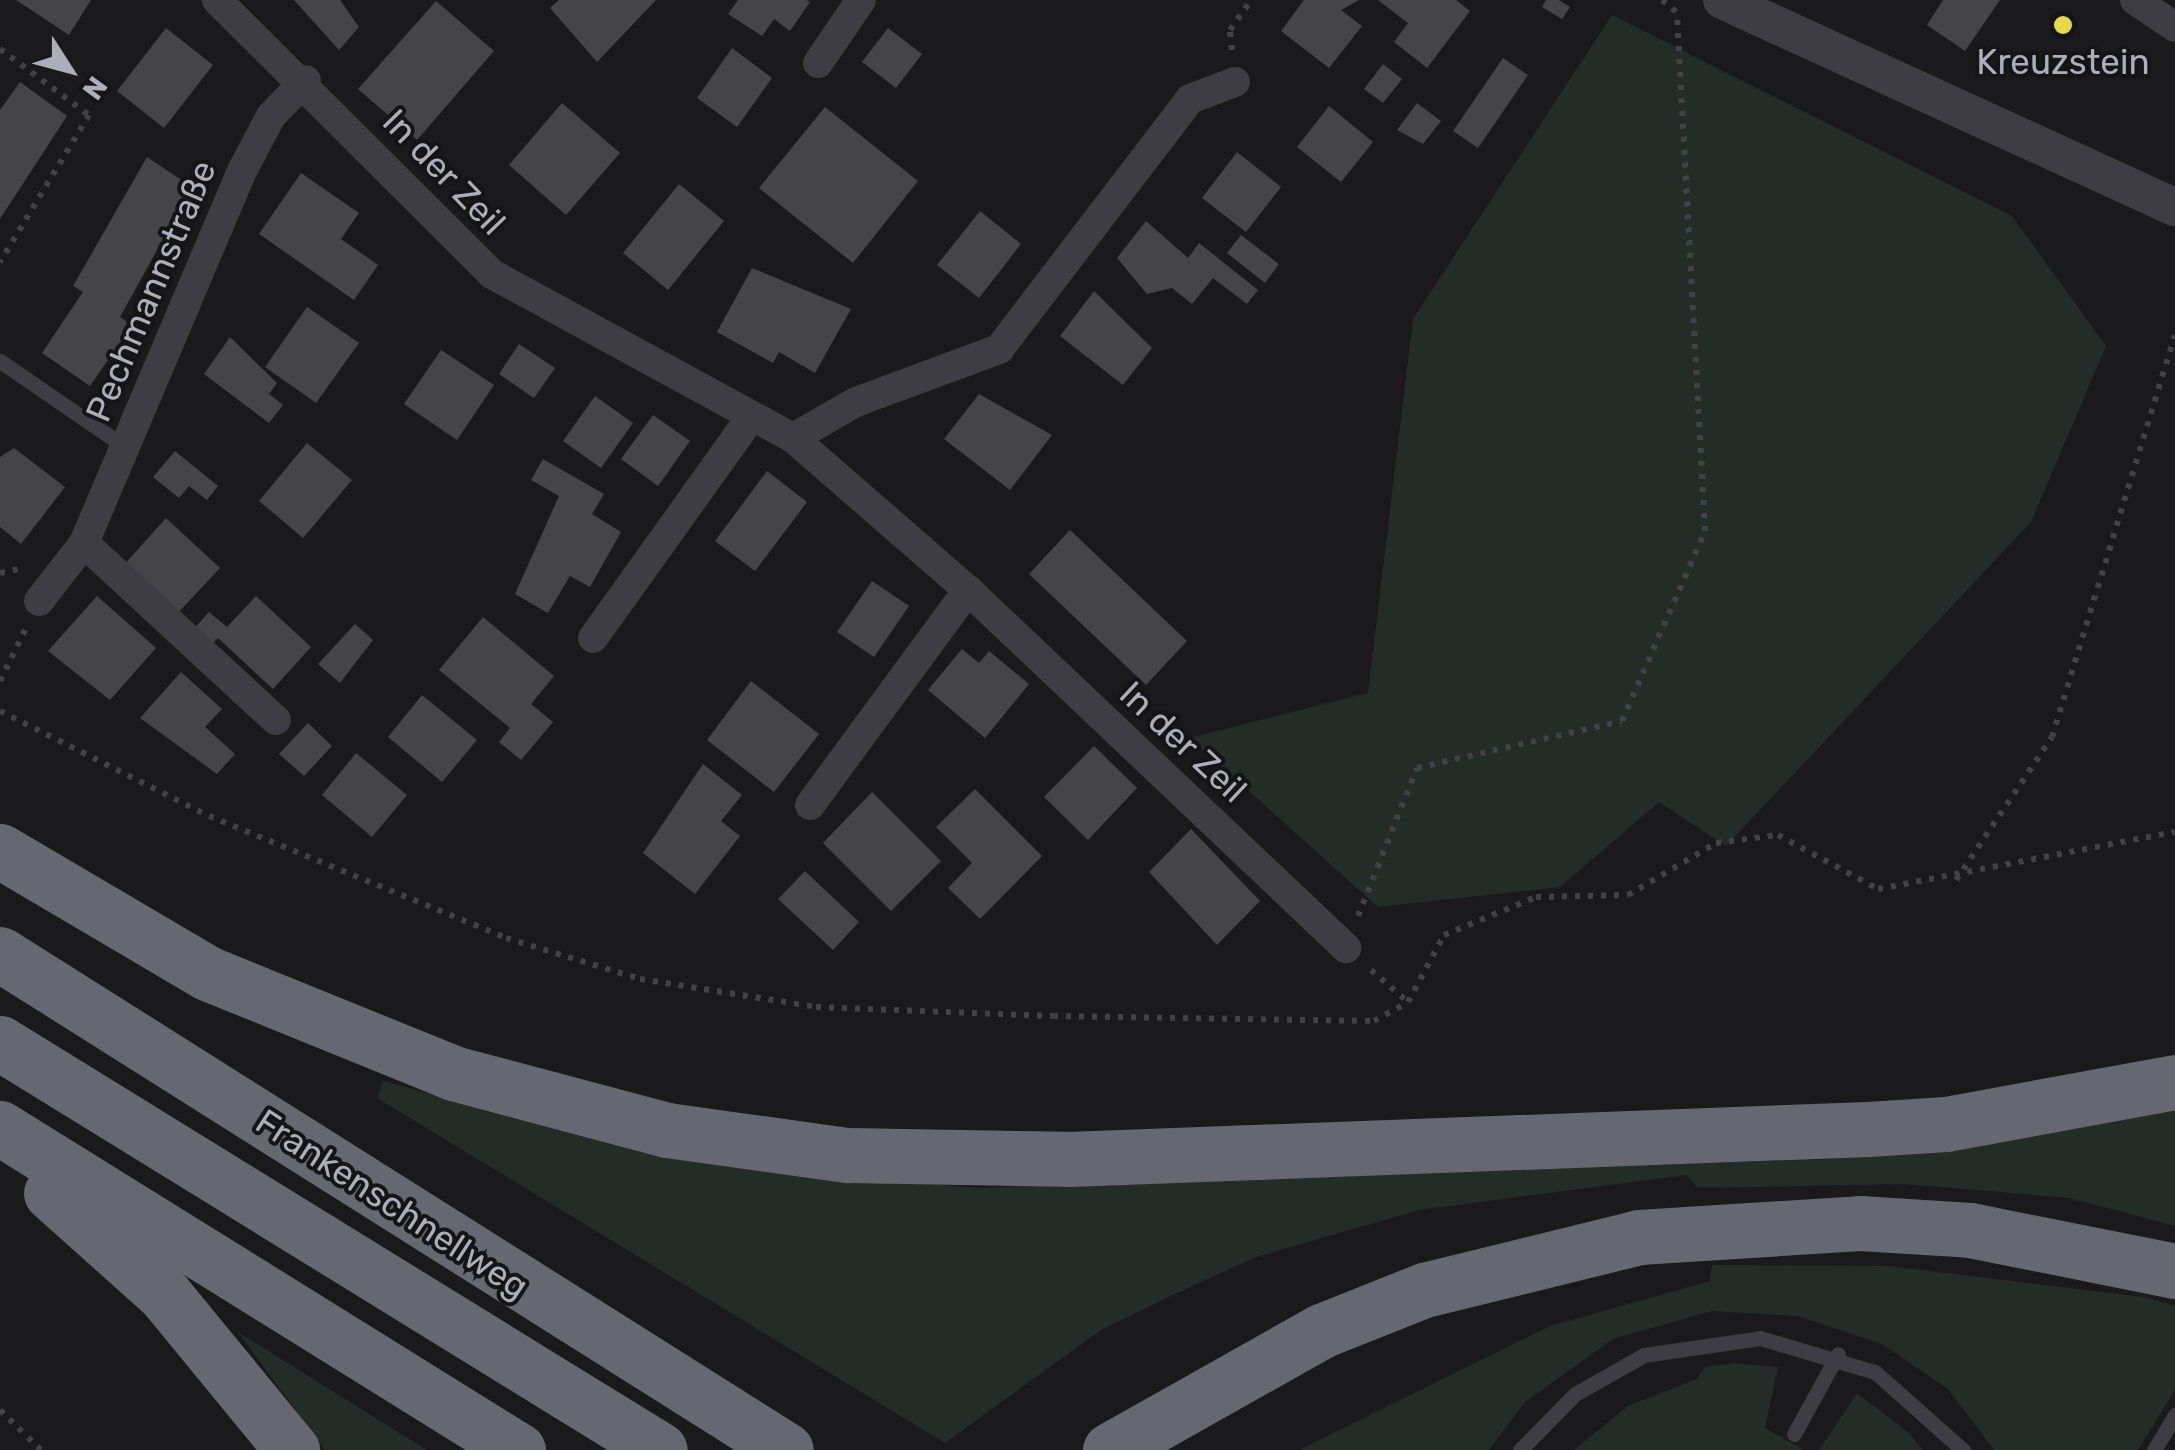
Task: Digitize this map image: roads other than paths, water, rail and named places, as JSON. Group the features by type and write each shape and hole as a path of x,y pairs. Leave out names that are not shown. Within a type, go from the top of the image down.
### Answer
{"highway":[{"path":"0,851 207,973 452,1073 635,1124 848,1155 1068,1159 1888,1128 2175,1082"},
{"name":"Frankenschnellweg","path":"0,954 667,1379 786,1450"},
{"name":"Frankenschnellweg","path":"0,1043 660,1450"},
{"path":"0,1128 518,1450"},
{"path":"0,1157 164,1294 292,1450"},
{"path":"1110,1450 1321,1330 1424,1290 1639,1237 1896,1225 2061,1244 2175,1271"},
{"path":"667,1379 825,1450"}],"street":[{"name":"In der Zeil","path":"217,0 306,80 438,229 492,274 793,438 968,590 1346,948"},
{"path":"818,63 862,0"},
{"path":"1722,0 2175,207"},
{"path":"2136,0 2175,27"},
{"name":"Pechmannstraße","path":"39,601 84,543 243,170 271,116 306,80"},
{"path":"793,438 856,402 999,349 1190,99 1235,82"},
{"path":"593,638 750,416"},
{"path":"84,543 276,720"},
{"path":"810,805 968,590"}],"lane":[{"path":"0,362 125,447"},
{"path":"1520,1450 1608,1372 1681,1344 1760,1338 1838,1354 1910,1394 1963,1450"},
{"path":"1794,1434 1838,1354"},
{"path":"2154,1450 2175,1415"}],"place":[{"name":"Kreuzstein","path":"2063,25"}]}
